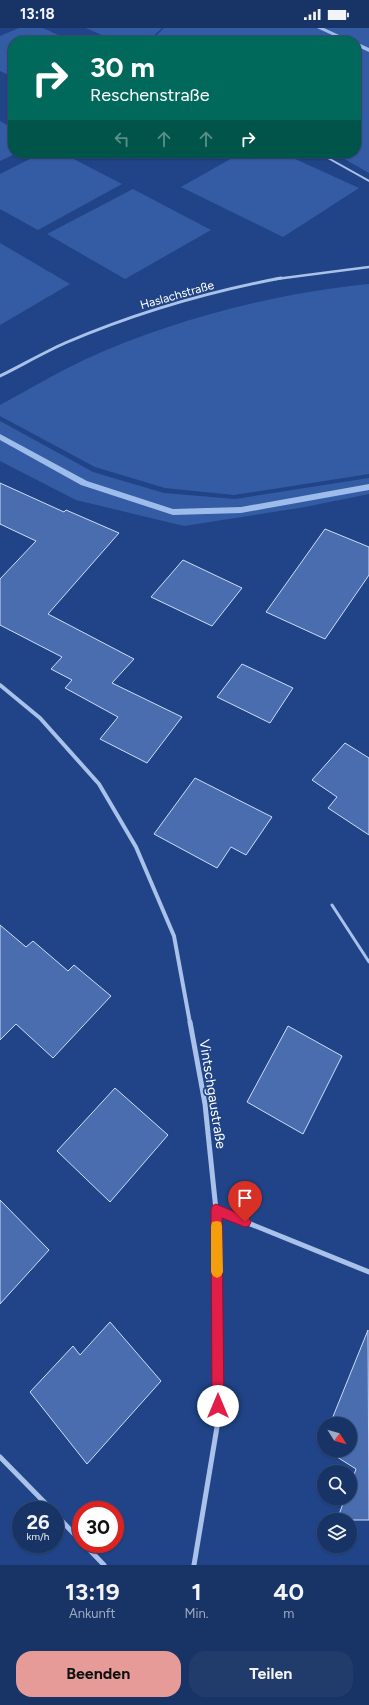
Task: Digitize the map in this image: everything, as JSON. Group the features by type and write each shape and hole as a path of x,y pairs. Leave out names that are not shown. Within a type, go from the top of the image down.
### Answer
{"street":[{"name":"Haslachstraße","path":"0,376 65,343 150,311 274,279 369,267"},
{"name":"Vintschgaustraße","path":"0,685 40,718 99,784 136,847 174,936 205,1104 216,1210 218,1422 194,1565"},
{"path":"216,1210 369,1272"},
{"path":"0,1456 43,1501"},
{"path":"64,1523 72,1532"},
{"path":"93,1553 104,1565"}],"lane":[{"path":"328,158 369,181"},
{"path":"332,905 369,962"}],"shaded area":[{"path":"19,28 43,28 60,36 8,36 8,75 0,71 0,36"},
{"path":"86,28 162,28 153,36 104,36"},
{"path":"164,28 369,28 369,173 343,158 361,158 361,36 156,36"},
{"path":"0,121 8,125 8,157 0,161"},
{"path":"32,158 72,158 122,184 38,230 0,209 0,174"},
{"path":"232,158 293,158 359,188 283,237 181,187"},
{"path":"133,189 211,230 125,279 47,234"},
{"path":"0,243 70,284 0,325"},
{"path":"369,284 369,474 234,495 165,488 95,467 0,416 0,405 86,359 153,332 224,310 261,301 333,288"},
{"path":"0,421 93,472 164,493 235,499 369,478 369,494 305,507 184,526 76,500 0,461"}],"building":[{"path":"0,483 64,512 66,510 119,533 48,614 134,659 112,683 182,717 147,763 100,739 118,717 65,688 72,680 51,669 62,657 0,625 0,579 36,541 0,524"},
{"path":"325,529 369,547 369,575 325,639 266,612"},
{"path":"183,560 242,588 212,626 151,597"},
{"path":"242,664 293,688 270,723 217,697"},
{"path":"345,743 369,758 369,835 328,808 337,797 312,780"},
{"path":"195,778 272,817 246,855 231,847 217,868 154,834"},
{"path":"0,925 26,947 33,941 68,971 74,965 111,996 53,1058 16,1024 0,1040"},
{"path":"288,1026 342,1056 303,1134 247,1102"},
{"path":"115,1088 168,1135 110,1202 57,1151"},
{"path":"0,1200 49,1250 0,1304"},
{"path":"110,1322 161,1381 87,1464 30,1392 73,1346 80,1355"},
{"path":"368,1330 369,1520 357,1520 357,1513 340,1513 342,1505 357,1505 357,1465 350,1465 337,1457 357,1457 357,1417 333,1417"}],"waterway":[{"path":"320,28 338,36"},
{"path":"361,46 369,50"},
{"path":"0,437 84,483 173,512 241,510 369,487"}],"slow traffic":[{"path":"217,1226 217,1272"}],"route":[{"path":"218,1406 216,1210 245,1222"}]}
